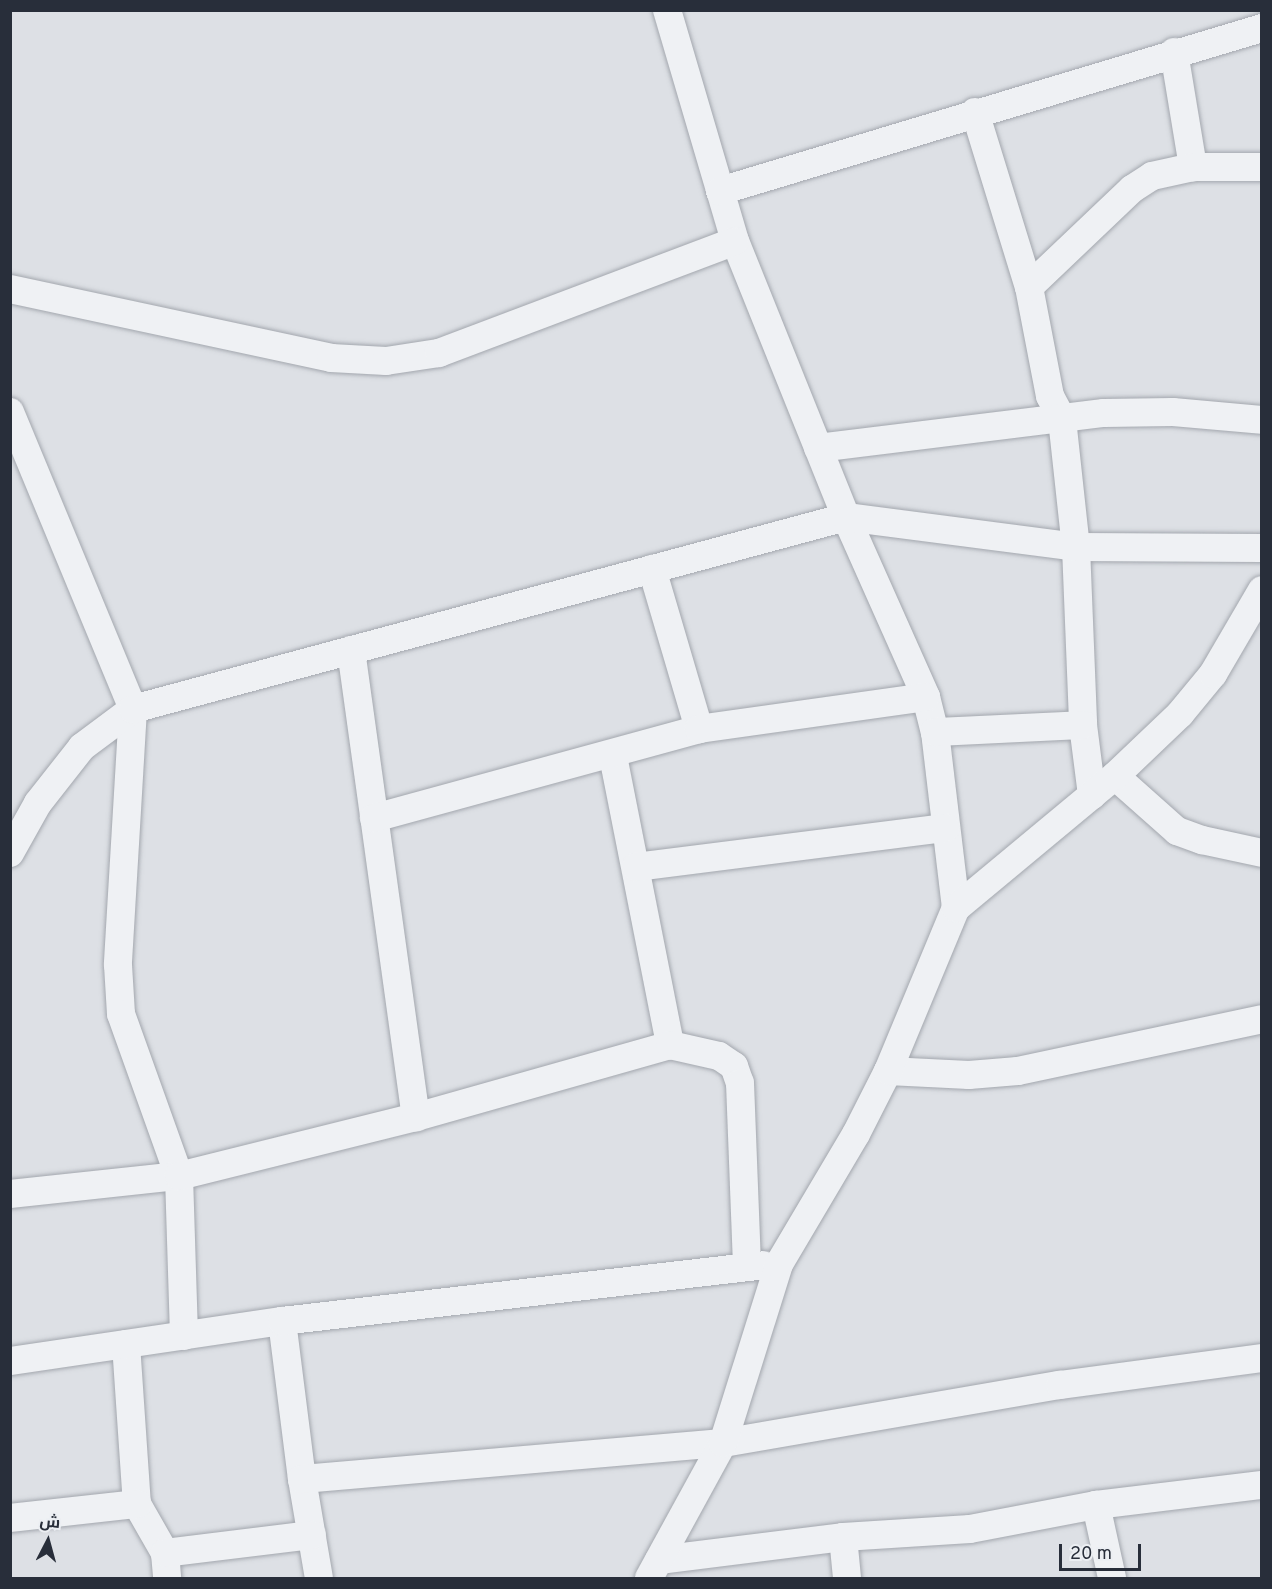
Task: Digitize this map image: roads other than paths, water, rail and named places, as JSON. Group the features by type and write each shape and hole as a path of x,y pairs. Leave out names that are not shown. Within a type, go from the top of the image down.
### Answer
{"street":[{"path":"667,10 735,242 846,517 926,697 935,732 956,909"},
{"path":"720,191 1174,52 1262,28"},
{"path":"1174,52 1193,167"},
{"path":"975,112 1029,287 1050,396 1062,419 1076,547 1083,725 1092,795"},
{"path":"1029,287 1132,189 1152,176 1193,167 1262,167"},
{"path":"10,289 331,358 386,362 439,353 735,242"},
{"path":"10,412 133,709 118,965 121,1014 178,1176 184,1336"},
{"path":"818,448 1062,419 1173,412 1262,420"},
{"path":"10,853 38,803 82,747 133,709 846,517 1076,547 1262,548"},
{"path":"652,569 699,729"},
{"path":"654,1569 723,1443 779,1264 888,1071 956,909 1115,776 1180,714 1213,674 1262,590"},
{"path":"351,650 416,1117"},
{"path":"374,818 614,756 699,729 926,697"},
{"path":"935,732 1083,725"},
{"path":"614,756 670,1045"},
{"path":"1115,776 1177,831 1202,840 1262,853"},
{"path":"636,867 946,828"},
{"path":"888,1071 969,1075 1018,1071 1262,1019"},
{"path":"10,1194 178,1176 416,1117 670,1045 719,1056 734,1066 740,1083 747,1267"},
{"path":"10,1361 282,1321 779,1264"},
{"path":"282,1321 302,1479 319,1578"},
{"path":"126,1344 137,1504 166,1566 312,1535"},
{"path":"302,1479 723,1443 1060,1385 1262,1359"},
{"path":"654,1569 843,1537 970,1529 1096,1505 1262,1485"},
{"path":"10,1518 137,1504"},
{"path":"1096,1505 1112,1578"},
{"path":"843,1537 847,1578"}]}
